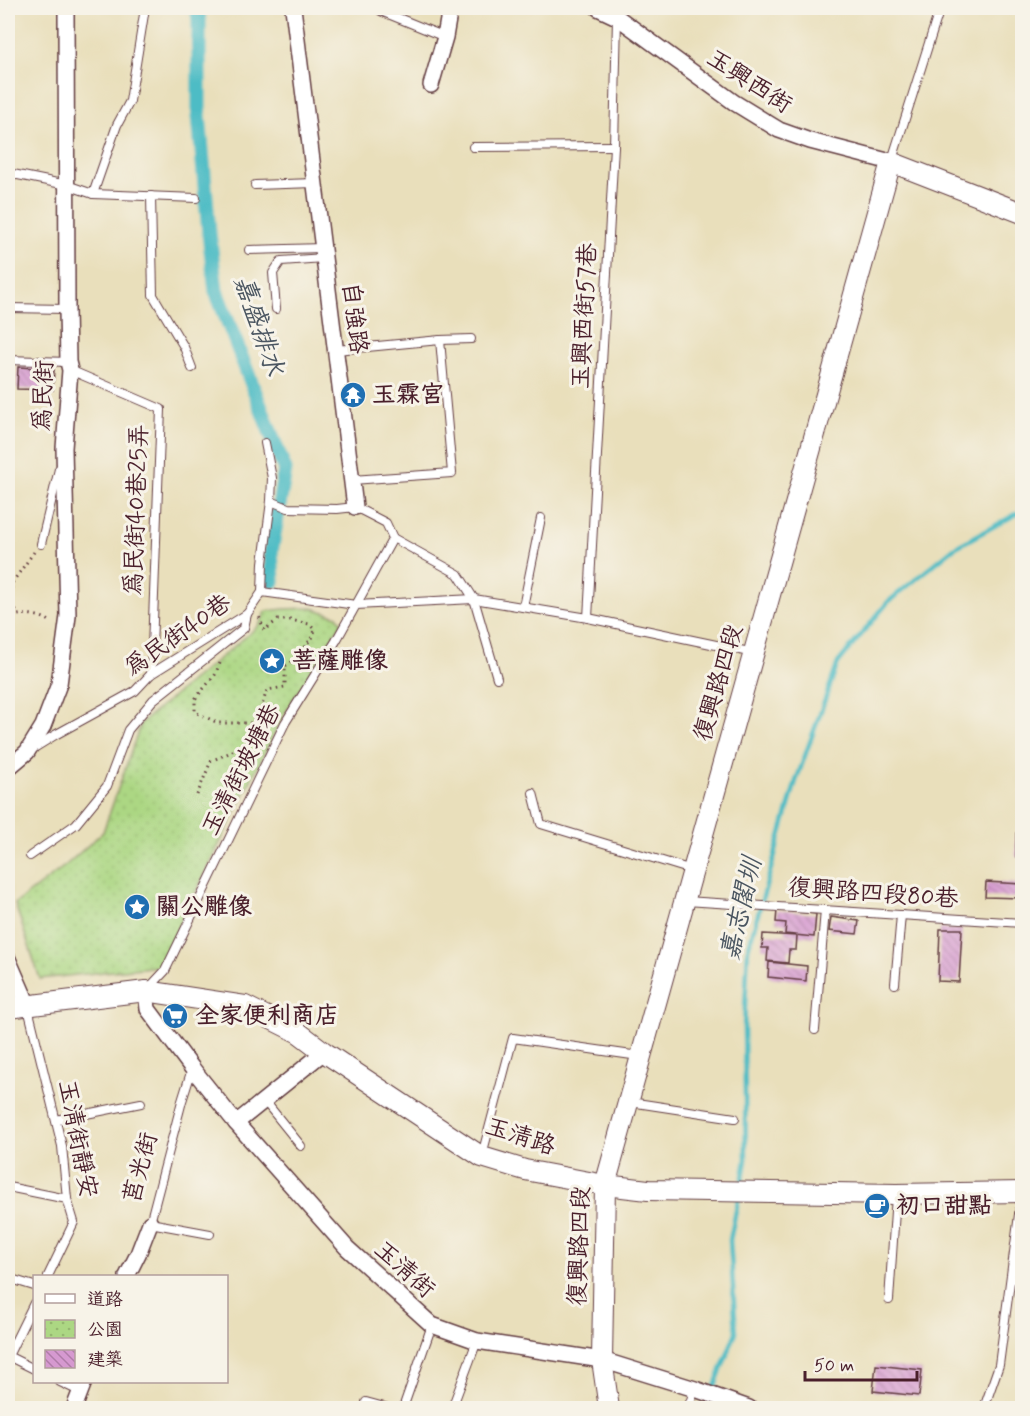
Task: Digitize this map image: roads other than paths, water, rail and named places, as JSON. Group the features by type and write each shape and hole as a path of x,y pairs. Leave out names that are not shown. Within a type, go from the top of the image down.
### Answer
{"street":[{"name":"為民街","path":"8,768 27,752 43,726 59,684 68,616 64,448 69,366 66,8"},
{"name":"自強路","path":"293,8 355,507"},
{"path":"432,85 450,8"},
{"name":"玉興西街","path":"598,8 617,17 735,103 779,130 810,141 891,162"},
{"path":"891,162 1023,213"},
{"name":"復興路四段","path":"609,1408 602,1360 605,1185 891,162"},
{"path":"8,958 27,1005"},
{"name":"玉清路","path":"8,1008 146,991 245,1006 299,1033 324,1052 482,1156 525,1170 605,1185 648,1190 896,1194 1022,1189"},
{"name":"玉清街","path":"146,991 148,1009 236,1123 347,1248 432,1325 477,1341 602,1360 749,1408"},
{"path":"236,1123 324,1052"},
{"name":"莒光街","path":"128,1275 150,1223"},
{"path":"74,1408 83,1387"}],"lane":[{"path":"93,194 117,126 130,101 145,8"},
{"path":"891,162 940,8"},
{"path":"381,11 445,37"},
{"name":"玉興西街57巷","path":"588,618 614,146 617,17"},
{"path":"472,147 614,146"},
{"path":"8,173 67,185 93,194 196,198"},
{"path":"255,185 315,183"},
{"path":"151,196 153,295 184,347 192,368"},
{"path":"249,250 324,253"},
{"path":"276,309 273,273 281,261 324,253"},
{"path":"8,308 67,309"},
{"path":"336,350 471,339"},
{"path":"352,480 452,473 440,340"},
{"path":"8,360 69,366"},
{"name":"為民街40巷25弄","path":"69,366 160,410 151,674"},
{"path":"262,592 272,478 265,442"},
{"path":"41,544 64,448"},
{"path":"271,501 288,508 355,507 386,523 393,538 458,574 474,599 497,678"},
{"path":"524,607 541,518"},
{"path":"356,605 393,538"},
{"name":"為民街40巷","path":"27,752 135,691 151,674 247,614 262,592 356,605"},
{"path":"356,605 474,599 588,618 754,652"},
{"name":"玉清街坡塘巷","path":"146,991 165,971 285,723 356,605"},
{"path":"30,856 76,824 107,786 128,730 153,700 244,628 247,614"},
{"path":"533,793 541,824 693,871"},
{"name":"復興路四段80巷","path":"685,901 1023,923"},
{"path":"815,1030 825,910"},
{"path":"895,984 901,915"},
{"name":"玉清街靜安","path":"27,1005 62,1146 67,1199 74,1222 48,1275"},
{"path":"482,1156 513,1038 641,1056"},
{"name":"莒光街","path":"150,1223 192,1068"},
{"path":"264,1100 301,1146"},
{"path":"629,1102 735,1118"},
{"path":"56,1120 141,1103"},
{"path":"8,1187 67,1199"},
{"path":"984,1408 999,1365 1022,1189"},
{"path":"889,1300 896,1194"},
{"path":"150,1223 210,1234"},
{"path":"8,1278 33,1286"},
{"path":"33,1305 8,1356 33,1368"},
{"path":"403,1408 432,1325"},
{"path":"452,1408 477,1341"},
{"path":"65,1383 83,1387"},
{"path":"688,1408 695,1389"},
{"path":"366,1402 388,1408"}],"waterway":[{"name":"嘉盛排水","path":"197,8 199,115 216,291 285,470 271,552 273,581"},
{"name":"嘉志閣圳","path":"741,1188 746,1160 744,1027 748,949 796,781 838,663 888,602 954,548 1022,511"},
{"name":"嘉志閣圳","path":"706,1408 736,1332 730,1240 739,1196"}],"place":[{"name":"玉霖宮","path":"353,395"},
{"name":"菩薩雕像","path":"272,661"},
{"name":"關公雕像","path":"137,907"},
{"name":"全家便利商店","path":"175,1016"},
{"name":"初口甜點","path":"877,1206"}]}
